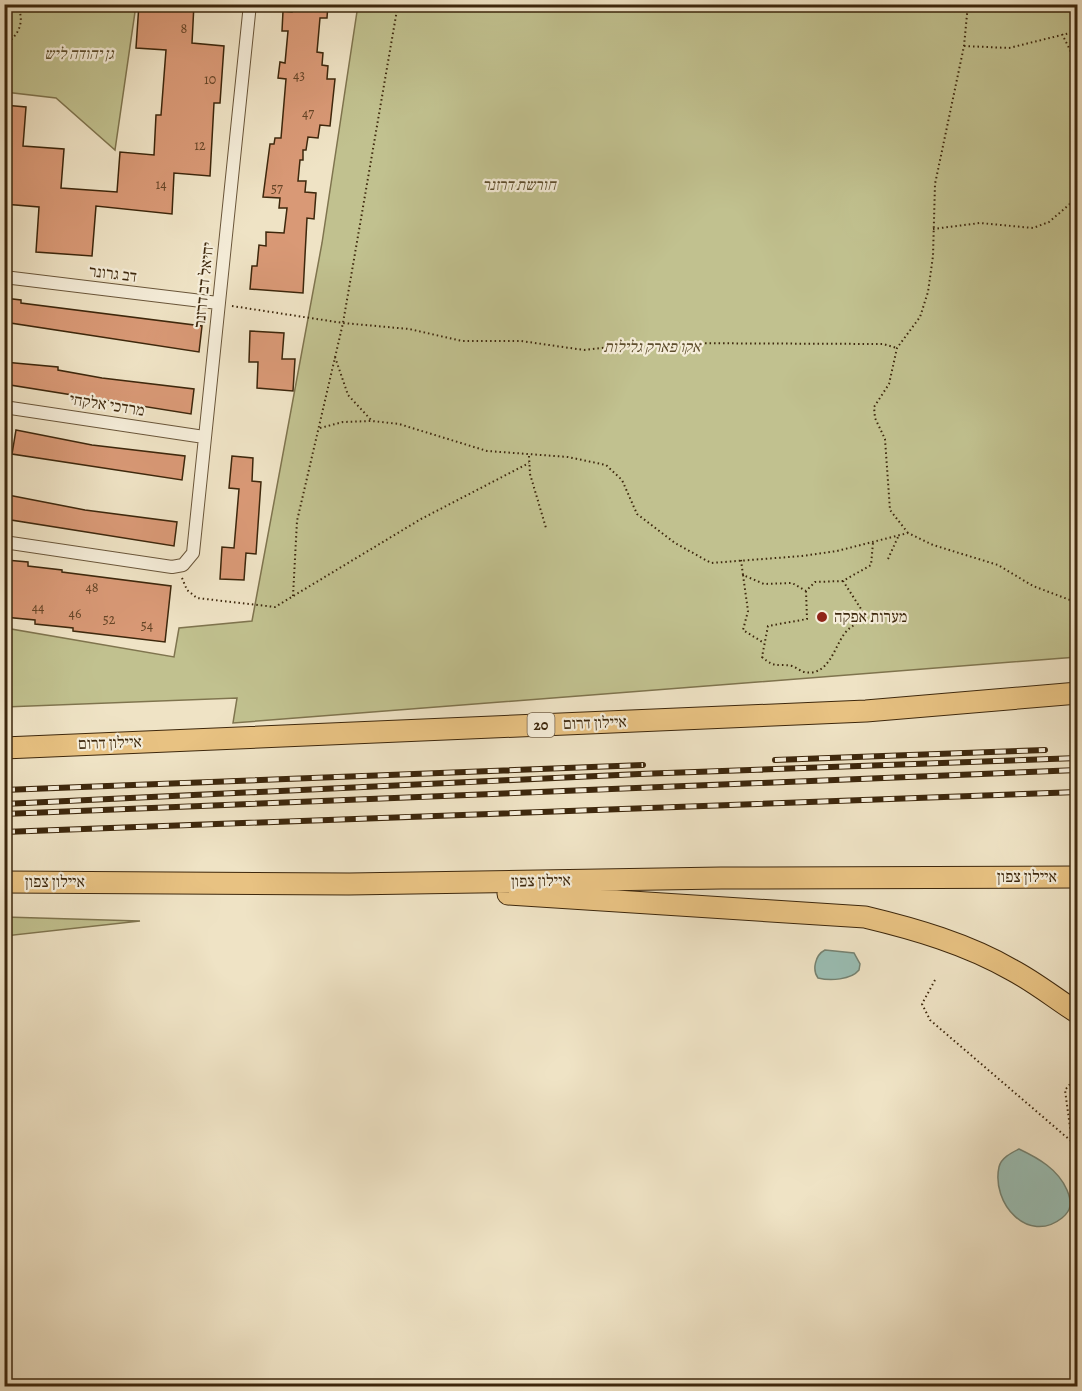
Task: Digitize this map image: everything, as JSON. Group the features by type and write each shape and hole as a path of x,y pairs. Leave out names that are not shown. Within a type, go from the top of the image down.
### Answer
{"highway":[{"name":"איילון דרום","path":"4,748 866,711 1077,693"},
{"name":"איילון צפון","path":"4,882 349,884 721,878 1077,877"},
{"path":"349,884 865,917 903,926 978,952 1013,970 1077,1013"}],"street":[{"name":"יחיאל דב דרזנר","path":"183,565 193,553 250,4"},
{"name":"דב גרונר","path":"4,277 218,303"},
{"name":"מרדכי אלקחי","path":"4,406 204,436"},
{"path":"4,542 172,567 183,565"}],"path":[{"path":"4,45 18,33 21,25 17,4"},
{"path":"293,596 297,521 343,323 398,4"},
{"path":"968,4 964,46 936,177 933,256 924,307 920,317 897,348 889,384 874,407 875,418 885,439 890,510 908,533 933,545 998,565 1033,586 1070,600 1077,599"},
{"path":"964,46 1009,48 1077,31"},
{"path":"1062,34 1073,57 1077,117"},
{"path":"933,229 980,223 1033,228 1048,222 1077,197"},
{"path":"218,303 343,323 409,329 462,341 521,341 584,350 647,343 884,344 897,348"},
{"path":"335,356 348,395 372,421"},
{"path":"320,428 343,422 372,421 399,424 487,451 528,456 568,457 606,465 622,480 637,514 675,543 711,562 802,556 908,533"},
{"path":"528,456 546,528"},
{"path":"183,565 182,579 187,590 197,598 275,607 421,519 529,463"},
{"path":"888,559 899,536"},
{"path":"843,581 863,612 858,625 846,631 830,662 816,671 804,672 793,666 773,666 762,657 768,626 807,619 806,591 815,582 843,581 871,565 873,542"},
{"path":"741,560 748,611 743,630 764,643"},
{"path":"743,575 764,584 792,583 806,591"},
{"path":"935,980 922,1004 930,1020 1077,1147"},
{"path":"1072,1142 1065,1090 1077,1075"}],"green space":[{"name":"גן יהודה ליש","path":"5,4 136,5 115,150 56,98 5,92"},
{"name":"אקו פארק גלילות","path":"358,5 1077,5 1077,657 233,723 237,698 5,707 5,628 174,657 179,628 252,621 322,243"},
{"path":"5,917 140,921 5,936"}],"water":[{"path":"825,950 854,953 860,964 859,970 851,976 840,979 818,978 815,971 816,963 819,955"},
{"path":"1019,1149 1053,1170 1067,1190 1070,1198 1068,1212 1049,1225 1037,1226 1025,1223 1006,1206 1001,1194 998,1181 1000,1164 1007,1156"}],"building":[{"path":"139,4 194,4 192,43 224,46 220,103 214,103 210,176 174,173 172,214 96,206 92,256 36,252 39,207 4,204 7,166 4,165 4,105 26,107 23,146 64,149 61,188 117,192 120,152 154,155 156,115 161,115 166,50 136,48"},
{"path":"293,4 328,4 327,18 320,18 317,52 323,53 322,65 328,66 327,79 335,79 330,126 320,125 318,138 308,137 306,150 303,150 303,160 300,160 298,181 306,181 305,192 316,193 314,219 307,218 303,293 250,289 252,266 257,266 259,245 266,246 266,232 284,233 287,208 279,208 280,198 263,197 270,144 274,144 275,138 281,138 286,79 278,78 280,62 285,63 288,31 282,31 283,11 292,12"},
{"path":"4,298 21,300 21,303 202,326 199,352 4,322"},
{"path":"250,331 284,333 282,359 295,359 293,391 257,388 258,362 249,362"},
{"path":"4,362 58,367 58,370 102,378 194,389 191,414 4,384"},
{"path":"16,430 92,445 185,456 182,480 12,454"},
{"path":"232,456 253,458 252,481 261,482 256,554 246,553 244,580 220,579 222,547 234,548 239,489 229,488"},
{"path":"8,495 85,510 177,522 174,546 5,519"},
{"path":"6,560 28,562 28,566 62,570 62,572 171,586 165,642 73,631 73,628 35,624 35,620 4,617"}],"railway":[{"path":"775,760 1045,750"},
{"path":"4,804 639,774 1078,758"},
{"path":"4,790 643,765"},
{"path":"4,814 1078,770"},
{"path":"4,832 1078,792"}],"place":[{"name":"מערות אפקה","path":"822,617"}],"park label":[{"name":"חורשת דרזנר","path":"519,185"}]}
